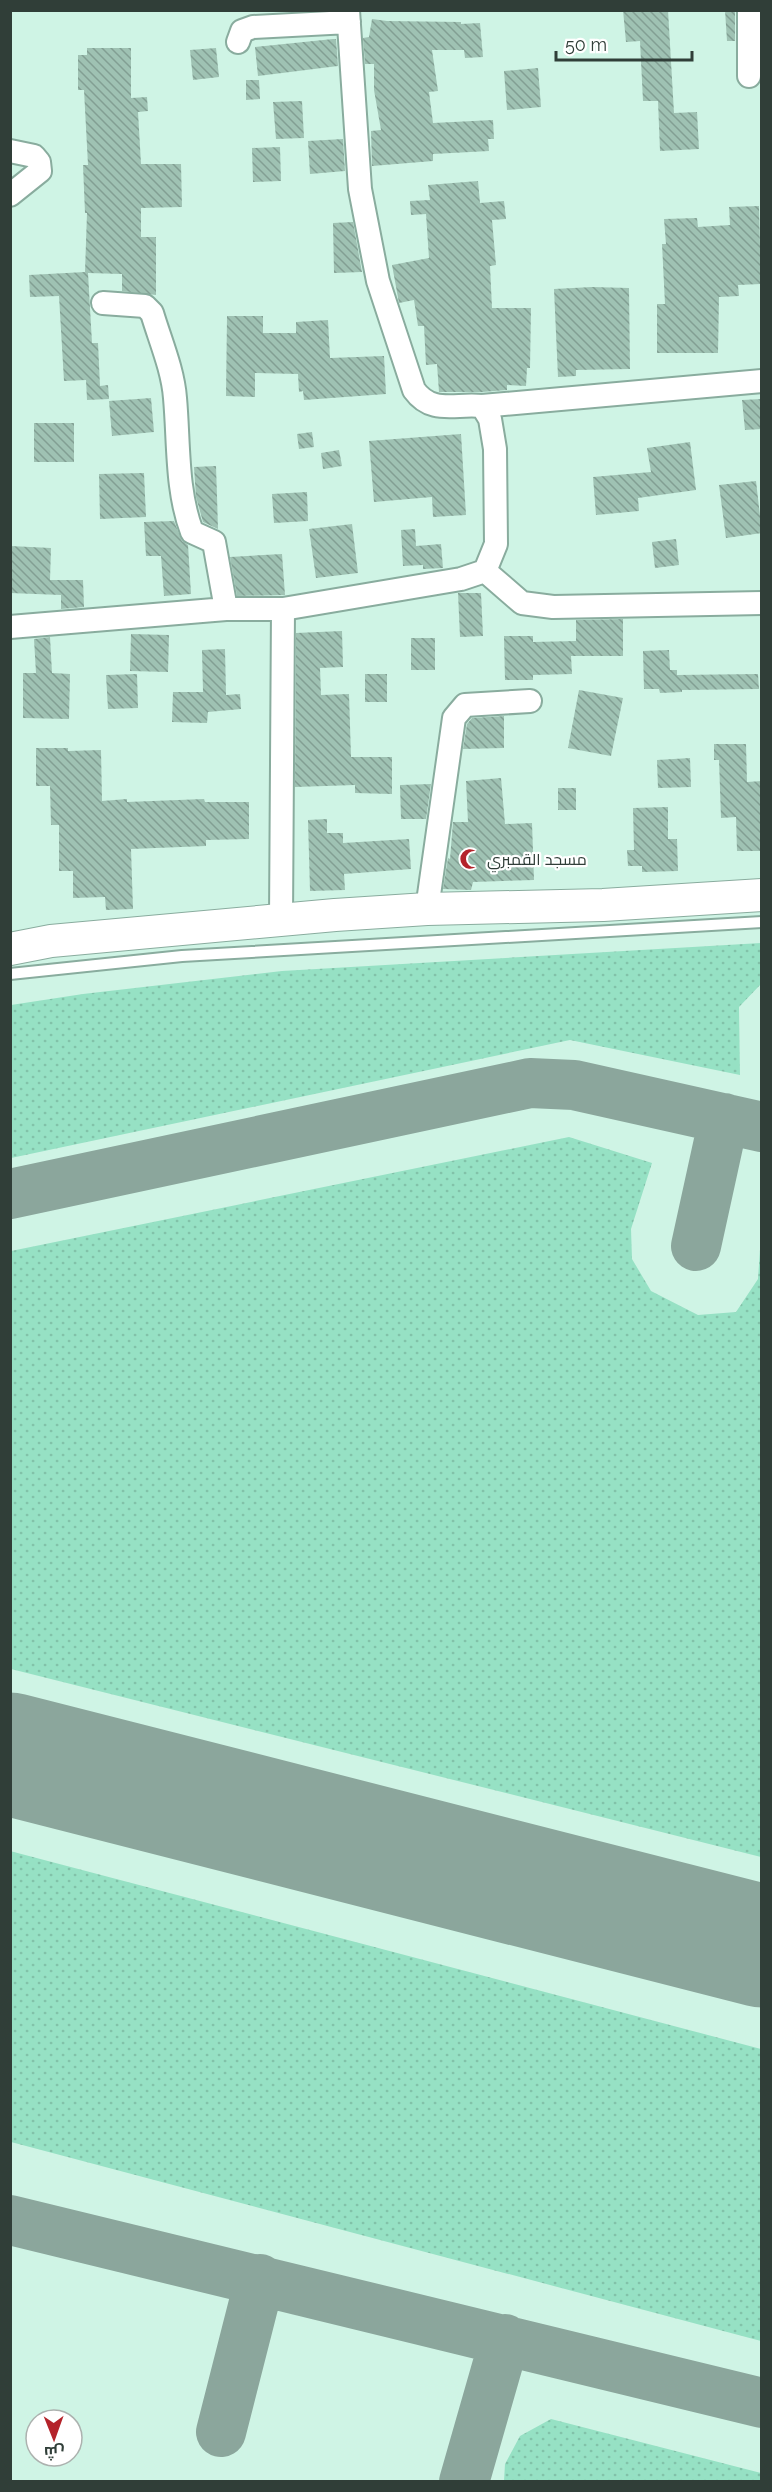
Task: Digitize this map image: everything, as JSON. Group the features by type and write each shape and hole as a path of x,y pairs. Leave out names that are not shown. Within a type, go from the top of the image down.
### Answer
{"main road":[{"path":"10,949 51,941 281,919 427,909 603,905 762,896"}],"street":[{"path":"749,10 749,76"},
{"path":"238,42 242,31 253,27 348,16 360,189 378,280 414,390 421,400 432,406 482,406 762,381"},
{"path":"10,151 34,156 40,167 40,171 10,195"},
{"path":"103,303 145,306 152,313 175,396 176,432 187,518 192,532 214,542 226,609"},
{"path":"10,627 226,609 283,609 461,579 485,571 496,544 495,449 490,419 482,406"},
{"path":"485,571 522,603 553,607 762,603"},
{"path":"281,919 283,609"},
{"path":"427,909 454,718 465,705 530,701"}],"lane":[{"path":"10,974 182,956 762,922"}],"green space":[{"path":"761,943 761,984 739,1007 740,1075 570,1040 11,1158 11,1005 83,994 282,971"},
{"path":"569,1137 652,1163 631,1229 632,1259 651,1291 698,1315 736,1312 758,1279 761,1235 761,1857 11,1669 11,1251"},
{"path":"10,1851 761,2049 761,2341 11,2142"},
{"path":"551,2419 761,2473 761,2481 504,2481 505,2464 520,2436"}],"building":[{"path":"623,10 668,10 674,113 697,112 699,149 660,151 658,101 643,101 640,41 626,42"},
{"path":"725,10 735,10 735,41 727,41"},
{"path":"372,19 480,23 483,57 465,58 464,50 432,50 438,91 429,92 433,123 493,120 494,139 488,139 489,151 433,154 433,161 372,166 371,131 381,130 374,90 374,64 365,64 363,38 369,37"},
{"path":"336,39 338,66 258,76 255,47"},
{"path":"87,48 131,48 131,98 147,97 148,111 138,112 141,164 181,164 182,207 141,208 141,237 156,237 156,295 122,291 122,274 88,273 92,343 98,343 100,386 108,385 109,399 87,400 86,380 64,381 59,296 30,297 29,275 85,272 87,213 85,213 83,165 88,165 84,90 78,90 78,55 87,55"},
{"path":"216,48 219,77 193,80 190,50"},
{"path":"538,68 541,107 507,110 504,71"},
{"path":"246,80 259,80 260,99 246,100"},
{"path":"302,101 304,138 276,139 273,102"},
{"path":"343,139 345,171 310,174 308,141"},
{"path":"280,147 281,181 253,182 252,148"},
{"path":"478,181 480,203 504,201 506,219 492,220 496,265 490,266 492,308 531,308 530,368 527,368 526,386 507,385 507,390 482,392 439,392 437,364 426,365 424,326 418,326 414,300 399,303 392,265 429,258 426,214 411,215 410,201 430,200 428,185"},
{"path":"759,206 761,284 738,285 739,296 719,297 718,353 657,353 657,304 665,304 662,244 666,244 664,219 697,218 698,227 730,225 729,207"},
{"path":"353,222 362,272 334,273 333,223"},
{"path":"629,288 630,369 576,370 576,376 558,377 554,289"},
{"path":"227,316 263,316 263,333 296,333 296,322 328,320 330,358 384,356 386,394 304,400 303,391 299,392 298,374 255,373 255,397 226,396"},
{"path":"151,398 154,432 112,436 109,401"},
{"path":"762,399 762,429 745,430 742,400"},
{"path":"34,423 74,423 74,462 34,462"},
{"path":"312,432 314,447 299,449 297,434"},
{"path":"461,434 466,515 433,517 432,497 374,502 369,441"},
{"path":"690,442 696,490 638,498 639,511 596,515 593,477 651,472 647,448"},
{"path":"339,450 342,466 323,469 321,453"},
{"path":"216,466 218,529 203,522 196,497 194,467"},
{"path":"144,473 146,517 100,519 99,474"},
{"path":"756,481 762,533 726,538 719,485"},
{"path":"307,492 308,521 274,523 272,494"},
{"path":"174,521 182,541 188,545 191,594 164,596 161,556 146,556 144,522"},
{"path":"352,524 358,573 316,578 309,529"},
{"path":"415,529 416,546 441,544 443,568 423,569 423,565 403,566 401,530"},
{"path":"676,539 679,565 655,568 652,542"},
{"path":"10,546 51,548 50,580 83,580 84,607 61,609 61,595 10,593"},
{"path":"282,554 285,595 237,596 230,557"},
{"path":"458,593 481,593 483,636 460,637"},
{"path":"623,619 623,656 571,656 572,674 533,675 533,680 505,680 504,636 533,636 533,642 576,641 576,620"},
{"path":"342,631 343,667 320,668 321,695 349,694 351,757 392,757 392,794 355,793 355,785 295,787 296,633"},
{"path":"131,634 169,635 168,672 130,671"},
{"path":"50,637 52,673 70,674 69,719 23,718 23,673 36,673 34,639"},
{"path":"411,638 435,638 435,670 411,670"},
{"path":"225,649 226,695 240,694 241,709 208,712 207,723 172,722 173,692 203,692 202,650"},
{"path":"669,650 670,670 677,670 677,675 758,674 759,689 682,690 682,692 660,693 659,689 644,689 643,651"},
{"path":"137,674 138,708 108,709 106,675"},
{"path":"365,674 387,674 387,702 365,702"},
{"path":"579,690 623,698 611,756 568,748"},
{"path":"504,716 504,748 463,749 467,724 472,718"},
{"path":"714,744 746,744 747,782 762,781 762,851 737,851 736,817 721,818 719,760 714,760"},
{"path":"36,748 68,748 68,751 101,750 102,801 204,799 205,802 249,802 249,839 206,840 206,846 131,849 133,909 106,910 105,897 73,898 73,871 59,871 59,825 51,825 50,786 36,786"},
{"path":"690,758 691,787 658,788 657,760"},
{"path":"501,778 505,824 532,823 534,880 473,882 471,890 443,889 448,858 450,859 453,822 468,822 466,781"},
{"path":"431,784 426,819 401,819 400,785"},
{"path":"558,788 576,788 576,810 558,810"},
{"path":"668,807 668,839 677,839 678,871 642,872 642,866 628,866 627,850 634,850 633,808"},
{"path":"327,819 327,833 343,833 343,843 409,839 411,869 344,874 345,890 310,891 308,820"}],"taxiway":[{"path":"10,1194 530,1083 574,1085 762,1127"},
{"path":"696,1246 724,1118"},
{"path":"10,2220 762,2403"},
{"path":"221,2432 260,2279"},
{"path":"464,2482 505,2339"}],"runway":[{"path":"10,1754 762,1946"}],"place":[{"name":"مسجد القمبري","path":"470,859"}]}
